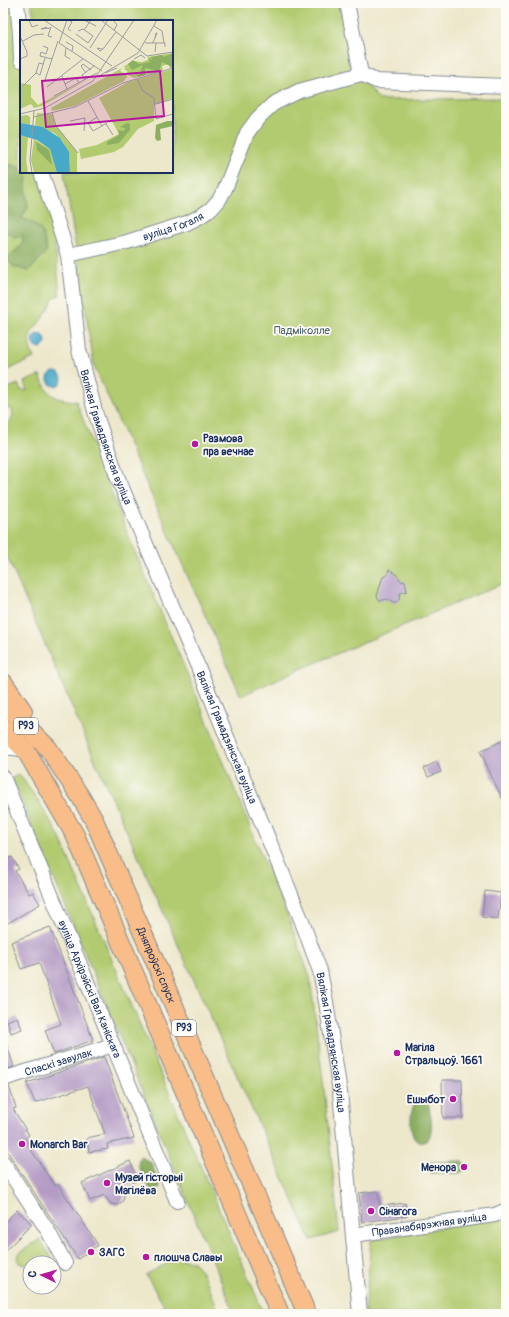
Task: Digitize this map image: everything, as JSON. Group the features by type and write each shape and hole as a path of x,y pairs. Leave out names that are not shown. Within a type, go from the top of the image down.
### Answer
{"main road":[{"path":"3,682 48,748"},
{"name":"Дняпроўскі спуск","path":"3,703 48,748 94,820 306,1314"},
{"name":"Р93","path":"3,728 26,751 75,834 280,1314"}],"street":[{"path":"16,3 20,34"},
{"path":"347,3 361,74 376,81 506,86"},
{"name":"вуліца Гогаля","path":"68,255 127,242 187,223 199,217 211,209 219,200 225,189 247,133 258,118 273,104 299,91 361,74"},
{"name":"Вялікая Грамадзянская вуліца","path":"41,173 68,255 79,350 96,416 117,476 207,688 301,919 320,971 340,1092 360,1314"},
{"path":"3,749 13,748 26,751"},
{"name":"вуліца Архірэйскі Вал Каніскага","path":"3,777 177,1201"},
{"name":"Спаскі завулак","path":"3,1080 113,1045"},
{"path":"3,1162 48,1231 65,1263"},
{"name":"Праванабярэжная вуліца","path":"353,1236 495,1214 506,1210"}],"green space":[{"path":"3,3 16,3 20,22 20,173 48,173 60,295 53,299 47,311 31,334 29,343 34,358 3,372"},
{"name":"Падміколле","path":"31,3 339,3 351,67 379,100 506,98 506,582 282,677 241,696 94,366 64,173 173,173 173,20 35,20"},
{"path":"13,165 20,168 20,173 27,173 26,187 28,207 22,218 38,227 44,238 47,251 29,271 14,267 6,258 18,249 22,243 23,236 14,238 10,233 3,233 3,166"},
{"path":"40,375 46,388 53,395 62,399 76,401 130,540 198,699 290,922 310,977 324,1088 339,1232 311,1240 96,763 3,547 3,423 8,424 12,419 13,414 12,410 7,408 3,398 3,390 18,384 21,390 27,391 24,382"},
{"path":"18,775 40,803 59,836 264,1314 235,1314 12,778"},
{"path":"422,1101 427,1102 430,1111 431,1134 425,1142 418,1142 412,1134 411,1116 412,1110 416,1103"},
{"path":"140,1156 151,1163 160,1187 153,1191 150,1189 138,1165"},
{"path":"459,1161 465,1164 462,1172 458,1173 430,1173 427,1168 430,1162"},
{"path":"506,1215 506,1314 365,1314 371,1240 491,1219"},
{"path":"40,1239 50,1255 22,1255 22,1264 17,1259 18,1254"},
{"path":"174,1259 188,1260 197,1266 209,1286 219,1314 169,1314 146,1275"}],"water":[{"path":"36,334 42,334 46,338 46,344 42,348 36,348 32,344 32,338"},
{"path":"52,372 58,372 62,376 62,382 58,386 52,386 48,382 48,376"}],"building":[{"path":"389,569 396,574 402,582 405,581 407,591 400,593 399,600 396,603 386,599 380,601 377,596 382,579 388,574"},
{"path":"506,739 506,807 480,751"},
{"path":"437,762 441,772 428,777 424,768"},
{"path":"12,857 19,869 15,871 29,894 33,892 40,904 8,923 3,914 3,862"},
{"path":"485,891 501,893 498,919 482,917"},
{"path":"50,927 93,1040 54,1054 45,1030 61,1024 39,963 21,969 11,942"},
{"path":"17,1017 22,1029 11,1033 7,1021"},
{"path":"3,1039 5,1039 14,1067 3,1070"},
{"path":"104,1057 134,1138 107,1144 108,1149 89,1152 87,1138 105,1134 88,1086 35,1103 27,1083"},
{"name":"Ешыбот","path":"442,1080 462,1080 463,1118 443,1118"},
{"path":"9,1086 16,1108 13,1109 29,1135 25,1138 28,1141 26,1142 55,1186 58,1184 98,1245 78,1259 3,1145 3,1087"},
{"path":"130,1161 138,1180 122,1187 124,1197 122,1202 117,1205 111,1204 104,1195 90,1201 82,1183"},
{"name":"Сінагога","path":"378,1191 380,1206 405,1203 407,1216 362,1222 359,1193"},
{"path":"17,1210 32,1224 3,1253 3,1224"}],"place":[{"name":"Размова пра вечнае","path":"195,444"},
{"name":"Магіла Стральцоў. 1661","path":"397,1053"},
{"name":"Ешыбот","path":"453,1099"},
{"name":"Monarch Bar","path":"22,1144"},
{"name":"Менора","path":"464,1167"},
{"name":"Музей гісторыі Магілёва","path":"107,1183"},
{"name":"Сінагога","path":"371,1211"},
{"name":"ЗАГС","path":"91,1252"},
{"name":"плошча Славы","path":"146,1257"}]}
